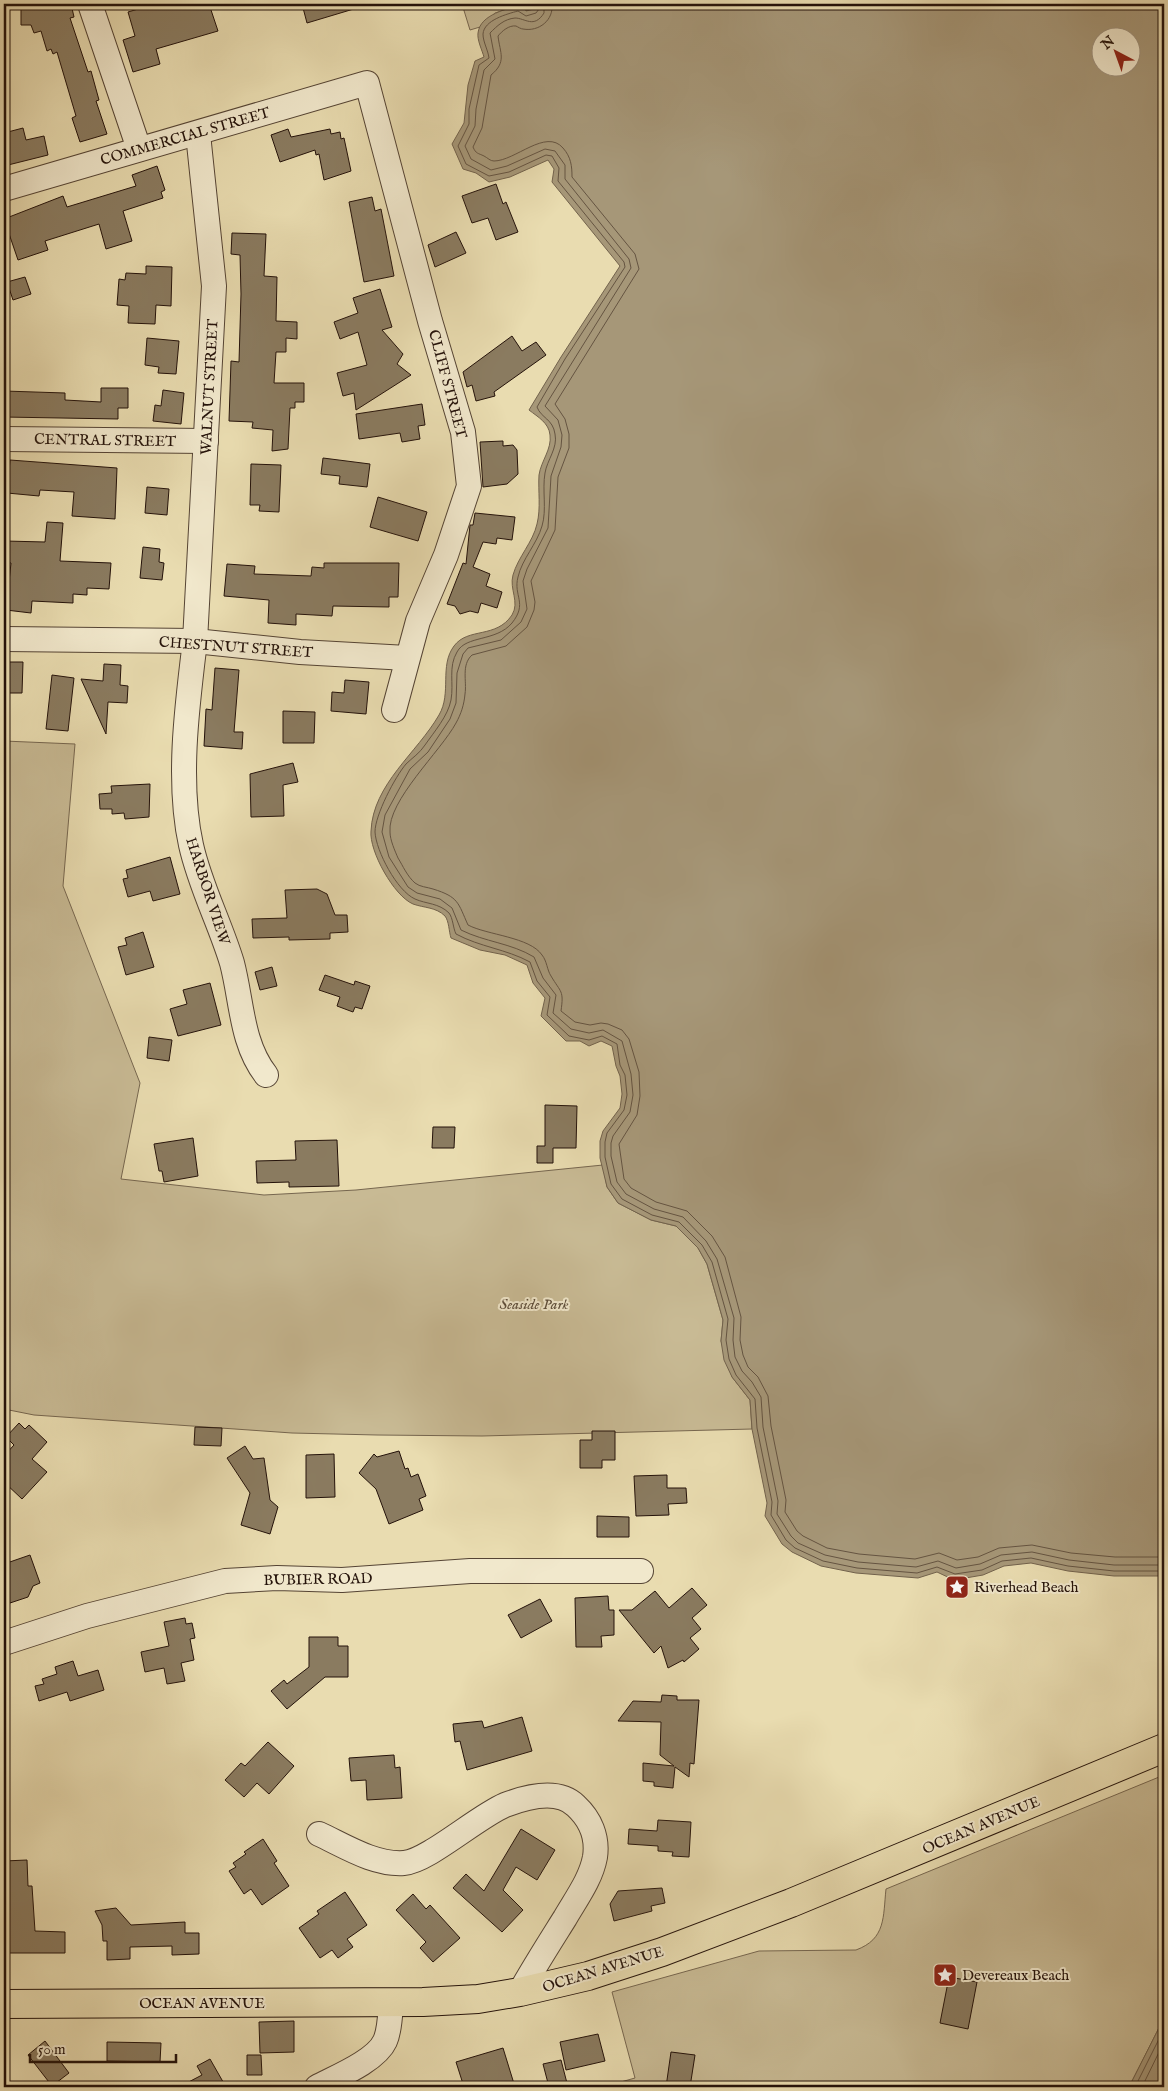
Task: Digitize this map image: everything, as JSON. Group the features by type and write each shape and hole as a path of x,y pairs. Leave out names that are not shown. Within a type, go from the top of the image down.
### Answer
{"main road":[{"name":"OCEAN AVENUE","path":"4,2004 392,2002 470,2000 520,1992 588,1976 719,1932 1164,1748"}],"street":[{"path":"90,4 139,150"},
{"name":"COMMERCIAL STREET","path":"4,189 198,134 367,83"},
{"name":"CLIFF STREET","path":"367,83 389,172 463,432 469,486 446,555 418,621 394,710"},
{"name":"WALNUT STREET","path":"195,642 214,286 198,134"},
{"name":"CENTRAL STREET","path":"4,439 206,441"},
{"name":"CHESTNUT STREET","path":"4,639 195,642 300,652 407,658"},
{"name":"HARBOR VIEW","path":"195,642 188,697 183,784 188,829 208,900 232,963 244,1026 259,1066 266,1075"},
{"name":"BUBIER ROAD","path":"4,1643 87,1616 225,1582 276,1578 342,1580 470,1571 642,1571"},
{"path":"319,1834 379,1861 405,1863 424,1856 479,1819 526,1798 555,1795 574,1804 588,1818 594,1835 595,1856 586,1882 520,1992"},
{"path":"317,2087 379,2050 388,2034 392,2002"}],"green space":[{"path":"462,4 523,4 495,13 480,27 470,30"},
{"path":"523,4 532,4 534,9 525,11"},
{"name":"Seaside Park","path":"4,741 75,744 63,886 140,1083 121,1179 264,1195 356,1190 603,1165 607,1187 618,1203 651,1220 676,1226 698,1248 707,1264 723,1320 721,1341 732,1377 750,1400 752,1429 482,1436 292,1433 34,1415 4,1409"},
{"path":"1164,1775 1164,2018 1129,2087 603,2087 635,2078 612,1992 759,1951 856,1950 873,1940 878,1933 883,1918 886,1889"}],"water":[{"path":"523,4 526,11 534,9 532,4 1164,4 1164,1576 1114,1576 1068,1571 1031,1563 1004,1566 983,1575 954,1580 937,1572 918,1578 856,1573 821,1566 792,1552 782,1544 765,1516 767,1503 752,1429 750,1400 732,1377 724,1360 721,1341 723,1320 707,1264 698,1248 676,1226 651,1220 618,1203 607,1187 600,1158 600,1141 603,1131 620,1108 622,1094 620,1076 612,1046 601,1041 589,1046 580,1041 566,1041 541,1016 545,998 533,983 527,965 505,955 480,950 451,938 445,916 430,908 413,904 406,899 391,883 378,861 371,840 371,831 379,798 430,729 443,707 447,662 454,646 460,640 498,627 512,615 515,605 512,585 513,575 537,524 539,475 550,440 548,427 529,410 620,266 552,182 554,169 548,160 510,177 489,182 476,173 463,169 452,144 464,123 468,85 475,61 484,57 478,33 484,21 503,10"},
{"path":"1164,2018 1164,2087 1129,2087"}],"building":[{"path":"71,4 74,17 70,18 88,72 91,71 99,100 96,101 107,134 80,142 72,118 76,116 57,52 53,54 51,49 47,51 41,31 34,33 31,25 21,25 21,6"},
{"path":"155,4 209,4 218,31 156,49 160,64 133,72 123,40 135,36 128,12"},
{"path":"302,4 356,4 357,8 307,23"},
{"path":"23,128 26,140 44,136 48,155 4,166 4,133"},
{"path":"288,129 291,137 330,129 331,134 340,132 341,139 344,138 351,171 324,180 319,154 316,155 315,150 280,162 271,135"},
{"path":"157,166 165,190 161,192 163,198 123,211 132,241 106,249 99,224 45,241 48,250 18,260 4,219 63,196 67,207 136,186 132,175"},
{"path":"496,184 503,204 506,202 518,232 496,240 488,218 472,223 462,196"},
{"path":"372,197 375,211 381,209 394,276 364,282 349,202"},
{"path":"456,232 466,253 435,267 428,245"},
{"path":"232,233 266,234 264,276 277,277 276,321 297,322 297,339 286,338 286,352 276,352 274,383 304,383 304,402 295,402 295,408 290,408 288,449 272,451 273,430 252,428 253,422 229,421 231,361 239,362 241,294 240,255 231,254"},
{"path":"146,266 172,267 171,306 156,305 155,324 128,323 129,306 117,305 119,279 125,280 126,273 146,274"},
{"path":"25,277 31,294 13,300 7,282"},
{"path":"380,289 392,327 382,330 403,354 397,364 411,375 356,410 354,393 343,396 337,373 367,365 358,332 340,339 334,322 358,313 353,298"},
{"path":"512,336 522,351 536,342 546,355 494,392 495,396 476,401 472,385 467,387 463,372"},
{"path":"147,338 179,341 176,374 158,373 159,367 145,365"},
{"path":"101,388 128,388 128,408 118,408 118,419 4,417 4,391 65,393 65,400 101,402"},
{"path":"163,390 184,393 181,424 153,421 155,405 161,406"},
{"path":"422,404 425,425 418,426 420,439 402,442 400,433 359,439 356,414"},
{"path":"503,441 503,446 513,445 517,450 518,474 507,484 483,487 480,442"},
{"path":"323,458 370,464 367,487 339,484 340,476 321,474"},
{"path":"10,460 117,468 115,519 72,516 74,492 40,490 39,496 7,493"},
{"path":"251,464 281,465 279,512 259,511 260,505 250,505"},
{"path":"147,487 169,489 167,515 145,513"},
{"path":"378,497 427,512 418,541 370,527"},
{"path":"475,513 515,517 512,540 497,538 496,544 483,542 473,567 490,574 486,586 502,592 497,608 481,603 478,613 470,611 460,614 455,606 447,604 463,563 466,564 470,525 473,525"},
{"path":"47,522 63,523 60,561 111,563 109,589 87,588 87,595 73,594 73,603 32,601 31,613 6,610 11,563 5,562 5,541 45,542"},
{"path":"143,547 160,549 159,562 164,563 162,580 140,578"},
{"path":"324,563 399,563 398,597 389,597 389,607 333,606 332,616 296,614 296,625 268,623 269,600 224,596 227,564 255,566 254,574 311,576 312,567 324,568"},
{"path":"4,662 23,662 22,693 4,693"},
{"path":"104,664 121,665 120,685 128,686 127,703 108,702 106,734 81,679 103,681"},
{"path":"215,668 239,670 234,732 243,732 242,749 204,746 206,709 212,710"},
{"path":"52,675 74,678 68,731 46,729"},
{"path":"345,680 369,682 366,714 331,711 332,692 344,693"},
{"path":"283,711 315,712 314,743 283,743"},
{"path":"293,763 298,782 283,785 284,816 251,817 250,774"},
{"path":"150,784 149,817 125,819 124,813 112,814 112,809 100,809 99,794 112,793 111,786"},
{"path":"170,857 180,894 153,901 150,891 128,897 123,879 128,878 126,870"},
{"path":"317,889 327,894 335,915 347,915 348,932 330,933 330,939 289,940 289,937 253,938 252,919 287,918 285,890"},
{"path":"143,932 154,967 126,975 118,947 127,945 125,938"},
{"path":"272,967 277,986 260,990 255,972"},
{"path":"325,975 354,985 355,981 370,986 362,1009 355,1007 353,1012 337,1006 340,997 319,990"},
{"path":"210,983 221,1025 178,1036 170,1009 187,1004 183,990"},
{"path":"149,1037 172,1040 169,1061 147,1058"},
{"path":"545,1105 577,1106 576,1148 553,1148 553,1163 537,1163 537,1146 545,1146"},
{"path":"433,1127 455,1127 454,1148 432,1148"},
{"path":"193,1138 198,1176 164,1182 162,1171 159,1171 154,1144"},
{"path":"337,1140 339,1186 289,1187 289,1182 257,1183 256,1161 296,1160 295,1141"},
{"path":"19,1423 25,1429 29,1425 47,1442 32,1459 47,1472 22,1499 4,1482 4,1456 14,1445 6,1437"},
{"path":"195,1427 222,1428 221,1446 194,1445"},
{"path":"592,1431 615,1431 615,1460 602,1460 602,1468 580,1468 580,1440 592,1440"},
{"path":"245,1446 253,1459 264,1458 270,1500 278,1507 270,1534 241,1525 250,1493 227,1458"},
{"path":"399,1451 405,1469 408,1468 411,1477 418,1474 426,1496 419,1499 423,1510 389,1524 376,1489 359,1473 374,1454 377,1457"},
{"path":"334,1454 335,1497 306,1498 306,1455"},
{"path":"667,1475 667,1488 686,1488 687,1503 668,1504 669,1515 636,1516 634,1476"},
{"path":"597,1516 629,1517 629,1537 597,1537"},
{"path":"30,1555 40,1583 33,1586 28,1597 4,1605 4,1564"},
{"path":"692,1588 707,1605 692,1618 701,1629 690,1638 699,1649 684,1662 683,1660 668,1668 661,1646 654,1653 619,1610 632,1610 655,1591 669,1608"},
{"path":"608,1596 609,1610 614,1610 614,1635 601,1636 602,1647 576,1647 575,1598"},
{"path":"540,1599 552,1621 521,1638 508,1615"},
{"path":"185,1618 186,1624 192,1623 195,1638 190,1639 194,1660 181,1663 185,1681 167,1684 164,1668 145,1672 141,1652 169,1646 164,1622"},
{"path":"309,1637 338,1637 338,1646 348,1646 348,1677 325,1677 287,1709 271,1691 284,1680 287,1684 309,1667"},
{"path":"73,1661 78,1676 98,1670 104,1690 70,1701 67,1692 39,1701 35,1686 44,1684 42,1679 57,1674 55,1667"},
{"path":"662,1695 677,1696 677,1700 699,1700 694,1764 690,1763 689,1777 675,1767 673,1788 654,1786 654,1782 643,1781 643,1763 674,1766 660,1755 661,1722 618,1721 633,1701 661,1702"},
{"path":"522,1717 532,1751 467,1770 460,1741 455,1742 453,1724 482,1721 484,1728"},
{"path":"268,1742 294,1766 269,1794 257,1783 244,1797 225,1780 241,1763 245,1766"},
{"path":"394,1755 395,1768 400,1767 402,1798 367,1800 366,1780 351,1781 349,1758"},
{"path":"658,1820 691,1822 689,1857 672,1856 673,1852 658,1851 658,1846 628,1844 629,1829 657,1831"},
{"path":"521,1829 555,1850 537,1880 516,1867 503,1890 523,1910 502,1932 453,1888 466,1874 484,1891"},
{"path":"263,1839 277,1861 274,1863 289,1886 262,1905 251,1889 244,1894 229,1871 236,1867 233,1863 246,1854 244,1852"},
{"path":"27,1860 28,1886 32,1886 35,1931 65,1932 65,1953 4,1953 4,1925 6,1925 4,1861"},
{"path":"662,1888 665,1903 651,1906 652,1911 614,1921 610,1904 618,1891"},
{"path":"345,1892 367,1925 347,1939 353,1947 338,1958 332,1950 320,1958 299,1928 319,1914 317,1911"},
{"path":"413,1894 426,1909 430,1905 460,1938 433,1962 420,1948 426,1942 396,1910"},
{"path":"116,1908 131,1925 185,1922 185,1933 199,1933 199,1954 172,1955 172,1946 130,1947 130,1959 107,1960 107,1941 103,1941 102,1925 95,1911"},
{"path":"949,1977 977,1982 968,2029 940,2023"},
{"path":"294,2021 294,2052 260,2053 259,2022"},
{"path":"598,2034 605,2061 566,2070 560,2042"},
{"path":"45,2041 69,2073 52,2086 28,2055"},
{"path":"107,2042 161,2043 160,2062 107,2061"},
{"path":"503,2048 515,2087 464,2087 456,2062"},
{"path":"671,2052 695,2055 690,2087 666,2087"},
{"path":"247,2055 261,2055 262,2075 247,2075"},
{"path":"210,2059 226,2087 179,2087 202,2075 197,2066"},
{"path":"561,2060 568,2087 549,2087 543,2064"}],"place":[{"name":"Riverhead Beach","path":"957,1587"},
{"name":"Devereaux Beach","path":"945,1975"}]}
